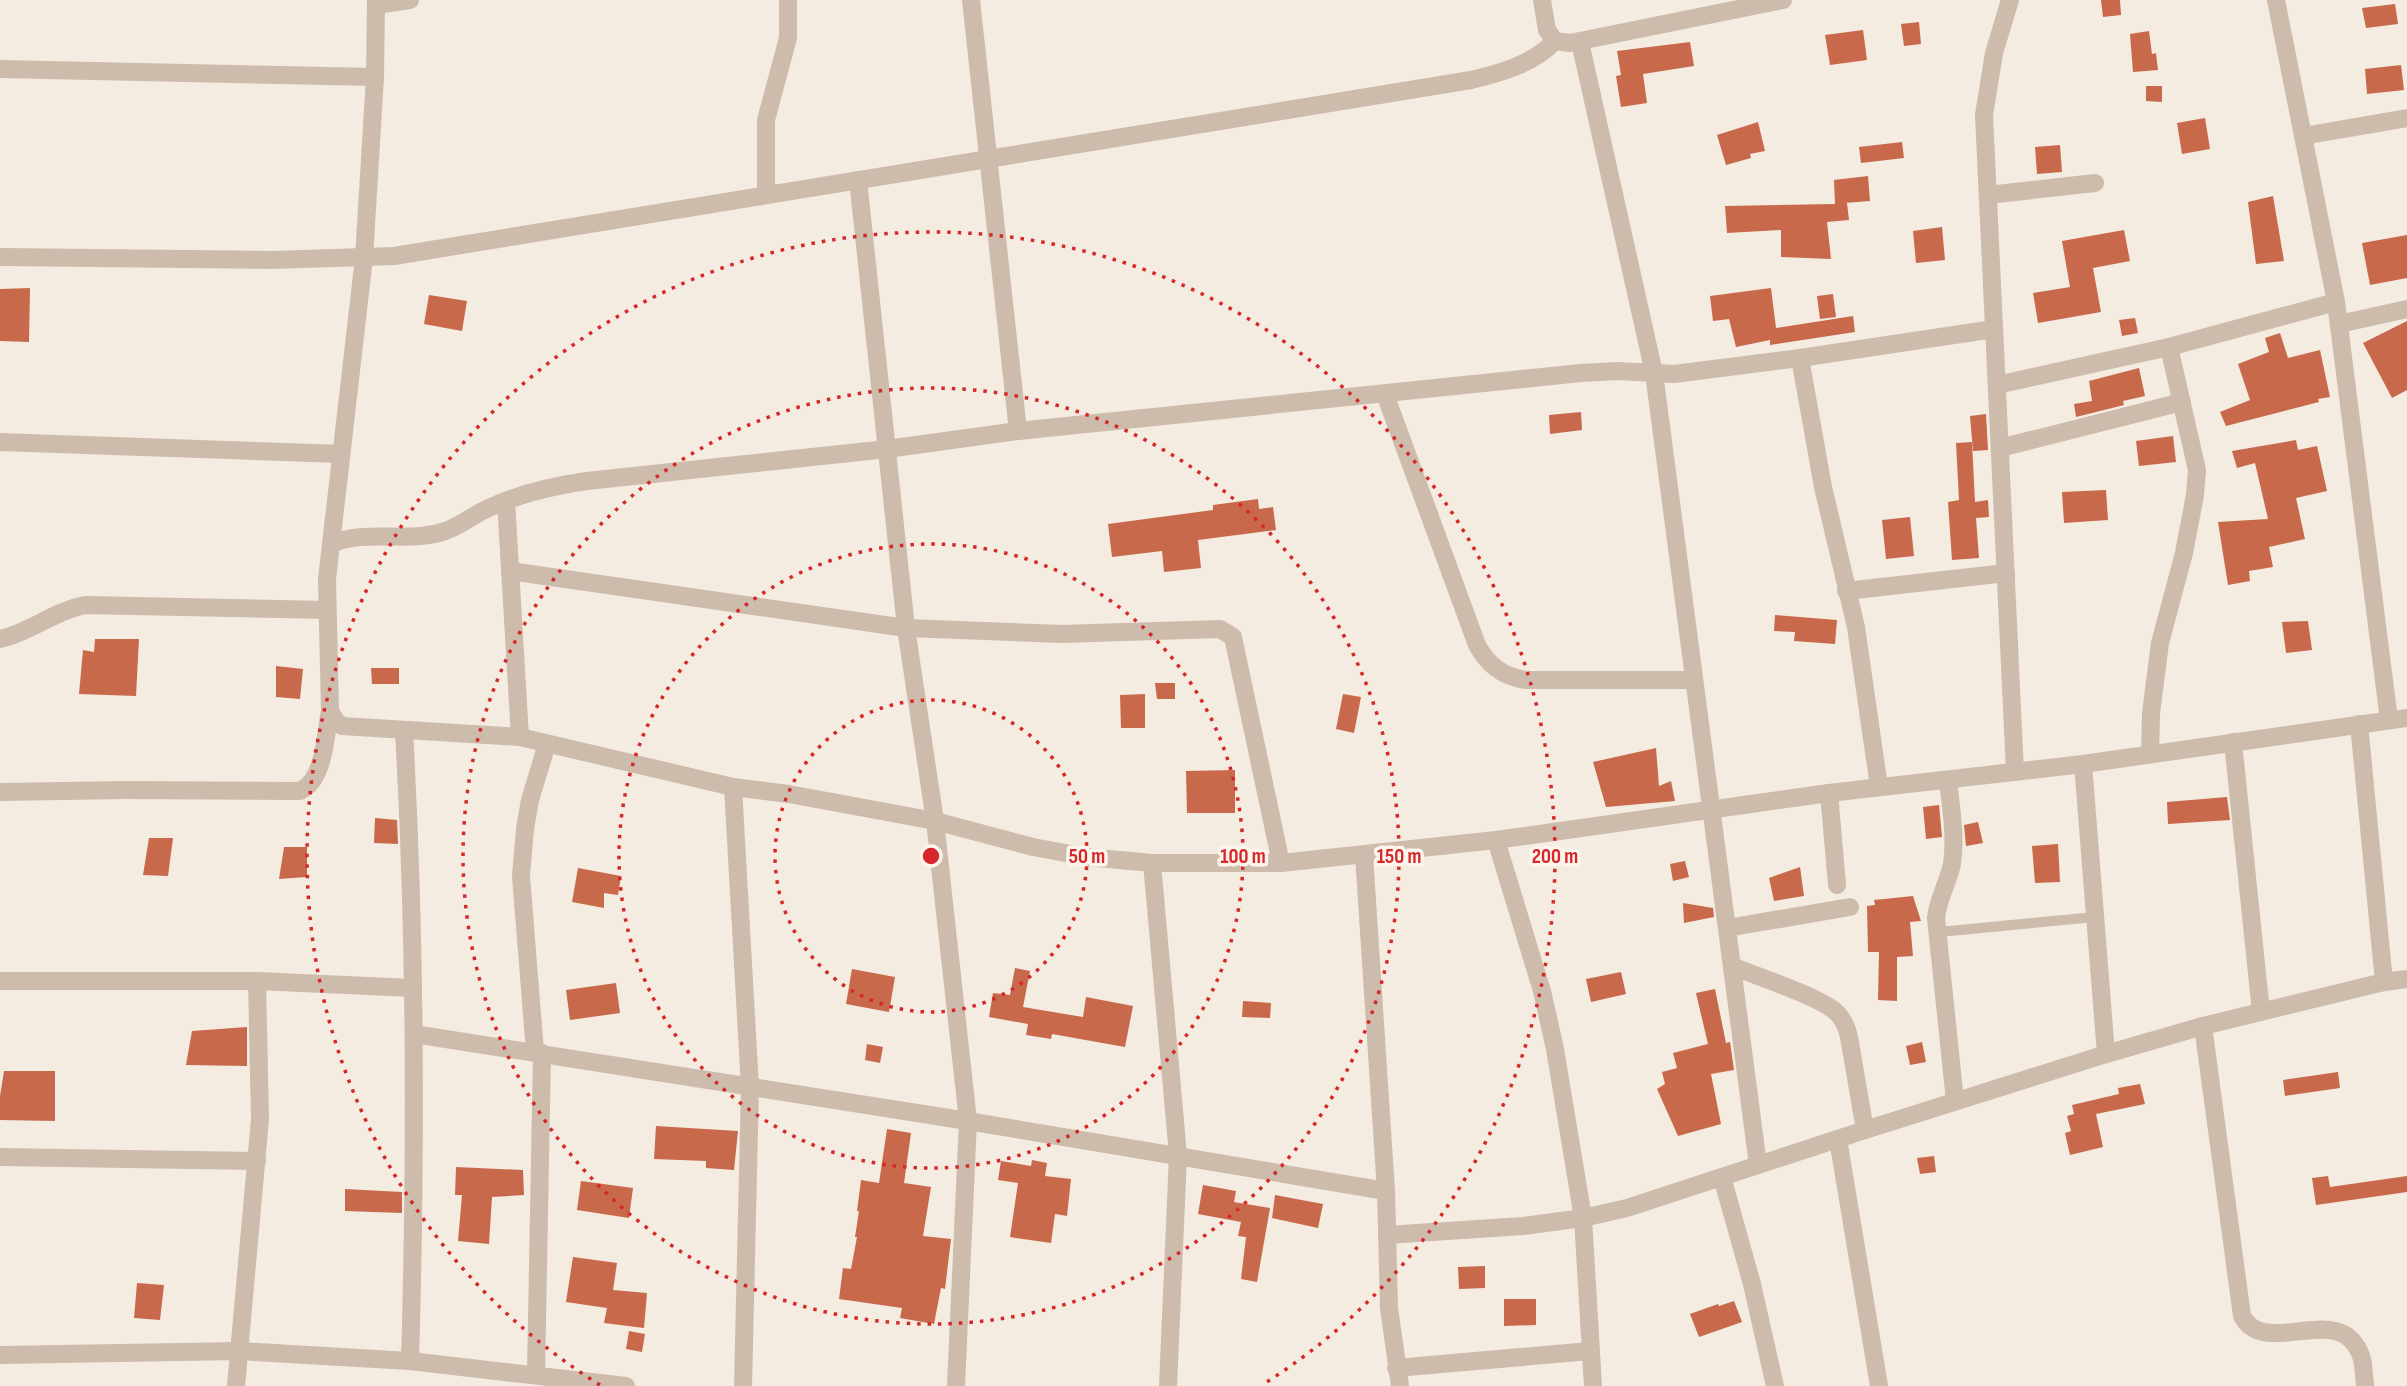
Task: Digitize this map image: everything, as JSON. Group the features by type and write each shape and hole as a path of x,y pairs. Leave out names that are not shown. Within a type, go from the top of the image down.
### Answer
{"street":[{"path":"0,792 300,791 312,784 318,772 330,711 327,579 364,258 375,77 376,2 410,0"},
{"path":"766,195 766,120 788,38 788,0"},
{"path":"971,0 1018,431"},
{"path":"1542,0 1547,30 1555,41"},
{"path":"0,257 209,260 394,256 1471,80 1513,68 1540,54 1555,41 1580,42 1744,4 1783,0"},
{"path":"2010,0 1994,53 1984,115 2015,772"},
{"path":"330,711 342,726 404,732 520,737 733,787 789,794 935,821 1033,847 1087,857 1152,863 1281,863 1496,840 1829,793 2083,764 2398,719 2336,302 2276,0"},
{"path":"1580,42 1654,373 1758,1165"},
{"path":"0,69 375,77"},
{"path":"2303,136 2407,118"},
{"path":"858,180 906,628 935,821 968,1121 956,1386"},
{"path":"1988,195 2095,183"},
{"path":"1997,385 2169,346 2336,302"},
{"path":"2339,324 2407,309"},
{"path":"331,544 344,538 412,537 442,532 506,501 556,486 587,481 887,449 1018,431 1599,371 1674,373 1800,358 1994,329"},
{"path":"2150,754 2151,713 2160,643 2184,553 2197,470 2169,346"},
{"path":"1800,358 1823,487 1864,676 1879,787"},
{"path":"1385,394 1478,645 1496,669 1525,680 1694,680"},
{"path":"2000,448 2182,402"},
{"path":"0,442 341,454"},
{"path":"506,501 520,737"},
{"path":"510,571 906,628 1061,634 1212,629 1227,632 1233,637 1281,863"},
{"path":"1846,591 2006,573"},
{"path":"0,639 27,631 60,612 85,605 327,610"},
{"path":"2359,724 2384,982"},
{"path":"404,732 411,857 414,1034 410,1361"},
{"path":"2232,742 2261,1012"},
{"path":"536,1374 539,1053 521,876 528,810 547,744"},
{"path":"2083,764 2106,1054"},
{"path":"1948,780 1953,854 1948,878 1937,906 1955,1101"},
{"path":"733,787 750,1087 743,1386"},
{"path":"1829,793 1837,885"},
{"path":"1496,840 1542,991 1555,1049 1583,1217 1593,1386"},
{"path":"1364,855 1385,1191 1389,1308 1400,1386"},
{"path":"1152,863 1178,1155 1168,1386"},
{"path":"1727,928 1850,907"},
{"path":"1732,967 1824,1004 1838,1014 1849,1037 1866,1129"},
{"path":"1387,1235 1524,1226 1627,1208 2106,1054 2203,1026 2384,982 2407,979"},
{"path":"0,981 257,981 413,988"},
{"path":"236,1386 257,1161 260,1077 257,981"},
{"path":"2203,1026 2242,1317 2250,1328 2265,1334 2324,1329 2342,1335 2357,1349 2362,1359 2365,1386"},
{"path":"414,1034 968,1121 1385,1191"},
{"path":"1838,1139 1879,1386"},
{"path":"0,1157 257,1161"},
{"path":"1723,1177 1752,1284 1775,1386"},
{"path":"0,1355 239,1351 410,1361 626,1386"},
{"path":"1396,1368 1590,1351"}],"lane":[{"path":"1939,932 2095,916"}],"building":[{"path":"2101,0 2120,0 2121,15 2103,17"},
{"path":"2395,4 2398,24 2366,28 2362,8"},
{"path":"1919,22 1921,44 1904,46 1901,24"},
{"path":"1863,30 1867,60 1830,65 1825,35"},
{"path":"2149,31 2152,54 2156,53 2158,70 2133,72 2130,34"},
{"path":"1690,42 1694,66 1643,74 1647,103 1621,107 1616,76 1621,75 1617,51"},
{"path":"2401,65 2404,90 2367,94 2365,69"},
{"path":"2146,86 2162,86 2162,102 2146,101"},
{"path":"2205,118 2210,149 2182,154 2177,123"},
{"path":"1758,122 1765,151 1750,154 1751,158 1726,165 1717,135"},
{"path":"1902,142 1904,158 1861,163 1859,147"},
{"path":"2060,145 2062,172 2037,174 2035,147"},
{"path":"1868,176 1870,201 1844,203 1847,203 1849,220 1827,222 1831,259 1781,257 1781,230 1727,233 1725,206 1835,204 1834,180"},
{"path":"2273,196 2284,261 2256,264 2248,202"},
{"path":"1942,227 1945,260 1916,263 1913,231"},
{"path":"2124,230 2130,261 2093,268 2101,312 2038,323 2033,293 2070,287 2062,241"},
{"path":"2407,235 2407,278 2370,285 2362,243"},
{"path":"30,288 29,342 0,341 0,289"},
{"path":"1771,288 1776,328 1853,316 1855,332 1770,345 1770,340 1736,347 1729,319 1713,321 1710,296"},
{"path":"1833,294 1836,317 1820,319 1817,296"},
{"path":"429,295 467,301 462,331 424,324"},
{"path":"2135,318 2138,333 2122,336 2119,320"},
{"path":"2407,321 2407,390 2392,398 2363,343"},
{"path":"2280,333 2288,358 2320,350 2330,397 2226,426 2220,412 2250,400 2238,364 2269,352 2265,338"},
{"path":"2139,368 2145,396 2123,401 2124,405 2076,417 2074,404 2092,401 2089,381"},
{"path":"1581,412 1582,430 1550,434 1549,415"},
{"path":"1986,414 1988,450 1973,451 1970,416"},
{"path":"2173,436 2176,462 2139,466 2136,441"},
{"path":"2296,440 2298,450 2317,446 2327,491 2296,498 2305,539 2269,547 2273,567 2249,571 2250,581 2228,585 2218,522 2268,519 2255,463 2237,468 2232,451"},
{"path":"1972,442 1975,502 1988,500 1989,517 1976,518 1979,558 1952,560 1948,502 1959,500 1956,443"},
{"path":"2106,490 2108,520 2064,523 2062,492"},
{"path":"1258,499 1259,509 1273,507 1276,530 1198,540 1201,568 1164,572 1162,551 1112,557 1108,524 1213,510 1213,505"},
{"path":"1910,517 1914,556 1886,559 1882,520"},
{"path":"1775,615 1837,620 1835,644 1794,641 1795,632 1774,631"},
{"path":"2308,621 2312,650 2286,653 2282,622"},
{"path":"95,639 139,639 136,696 79,694 83,650 94,652"},
{"path":"276,666 303,669 300,699 276,697"},
{"path":"371,668 399,668 399,684 372,684"},
{"path":"1155,683 1175,683 1175,699 1157,699"},
{"path":"1145,694 1145,728 1121,728 1120,695"},
{"path":"1343,694 1361,697 1354,733 1336,729"},
{"path":"1656,748 1659,786 1671,781 1675,801 1606,807 1593,762"},
{"path":"1235,770 1235,813 1187,813 1186,771"},
{"path":"2227,797 2230,820 2168,824 2167,802"},
{"path":"1939,805 1942,837 1926,839 1923,807"},
{"path":"375,818 397,820 398,844 374,843"},
{"path":"1978,822 1983,843 1966,846 1964,825"},
{"path":"149,838 173,838 168,876 143,875"},
{"path":"2058,844 2060,882 2035,883 2032,846"},
{"path":"284,847 307,847 307,877 279,879"},
{"path":"1685,861 1689,877 1673,881 1670,864"},
{"path":"1800,867 1804,896 1774,901 1769,878"},
{"path":"578,868 621,876 618,895 604,893 604,908 572,902"},
{"path":"1913,896 1921,921 1910,922 1913,956 1897,957 1897,1001 1878,1000 1879,952 1868,952 1867,906 1875,905 1874,900"},
{"path":"1683,903 1713,908 1714,917 1684,923"},
{"path":"1015,968 1030,971 1023,1007 1083,1017 1086,997 1133,1006 1125,1047 1052,1034 1051,1039 1026,1035 1028,1024 989,1017 993,993 1010,995"},
{"path":"852,969 895,977 889,1012 846,1004"},
{"path":"1621,972 1626,994 1591,1002 1586,979"},
{"path":"616,983 620,1013 570,1020 566,990"},
{"path":"1715,989 1726,1043 1730,1042 1734,1070 1711,1074 1721,1124 1678,1136 1657,1089 1665,1084 1662,1072 1677,1068 1673,1053 1708,1044 1696,993"},
{"path":"1243,1001 1271,1003 1270,1018 1242,1017"},
{"path":"247,1027 247,1066 186,1065 192,1031"},
{"path":"1922,1042 1926,1062 1910,1065 1906,1046"},
{"path":"867,1044 883,1047 880,1063 865,1060"},
{"path":"4,1071 55,1071 55,1121 0,1120"},
{"path":"2338,1072 2340,1088 2285,1096 2283,1080"},
{"path":"2140,1084 2145,1104 2096,1114 2103,1147 2070,1155 2065,1133 2071,1131 2067,1116 2074,1114 2072,1105 2119,1094 2118,1088"},
{"path":"656,1126 738,1131 734,1170 706,1168 706,1161 654,1159"},
{"path":"887,1129 911,1133 904,1183 931,1187 923,1236 951,1239 945,1289 941,1288 934,1324 900,1318 902,1308 839,1299 843,1268 851,1269 857,1237 861,1180 879,1183"},
{"path":"1934,1156 1936,1172 1920,1174 1917,1158"},
{"path":"1032,1160 1047,1163 1045,1176 1071,1179 1067,1216 1055,1214 1051,1243 1010,1237 1018,1183 998,1180 1001,1161 1031,1166"},
{"path":"456,1167 523,1170 524,1195 492,1197 489,1244 458,1241 462,1195 455,1195"},
{"path":"2328,1176 2330,1187 2407,1176 2407,1192 2316,1205 2312,1178"},
{"path":"581,1181 633,1188 629,1218 577,1210"},
{"path":"1203,1185 1236,1191 1234,1202 1270,1208 1257,1282 1241,1279 1246,1237 1238,1236 1241,1222 1198,1214"},
{"path":"345,1189 402,1192 402,1213 345,1211"},
{"path":"1275,1195 1323,1204 1318,1228 1272,1218"},
{"path":"573,1257 617,1263 613,1290 647,1293 644,1328 604,1323 607,1308 566,1302"},
{"path":"1485,1266 1485,1288 1459,1289 1458,1267"},
{"path":"137,1283 164,1285 160,1320 134,1318"},
{"path":"1504,1299 1536,1299 1536,1325 1504,1326"},
{"path":"1734,1301 1742,1322 1699,1337 1690,1314"},
{"path":"629,1331 645,1334 642,1352 626,1349"}]}
